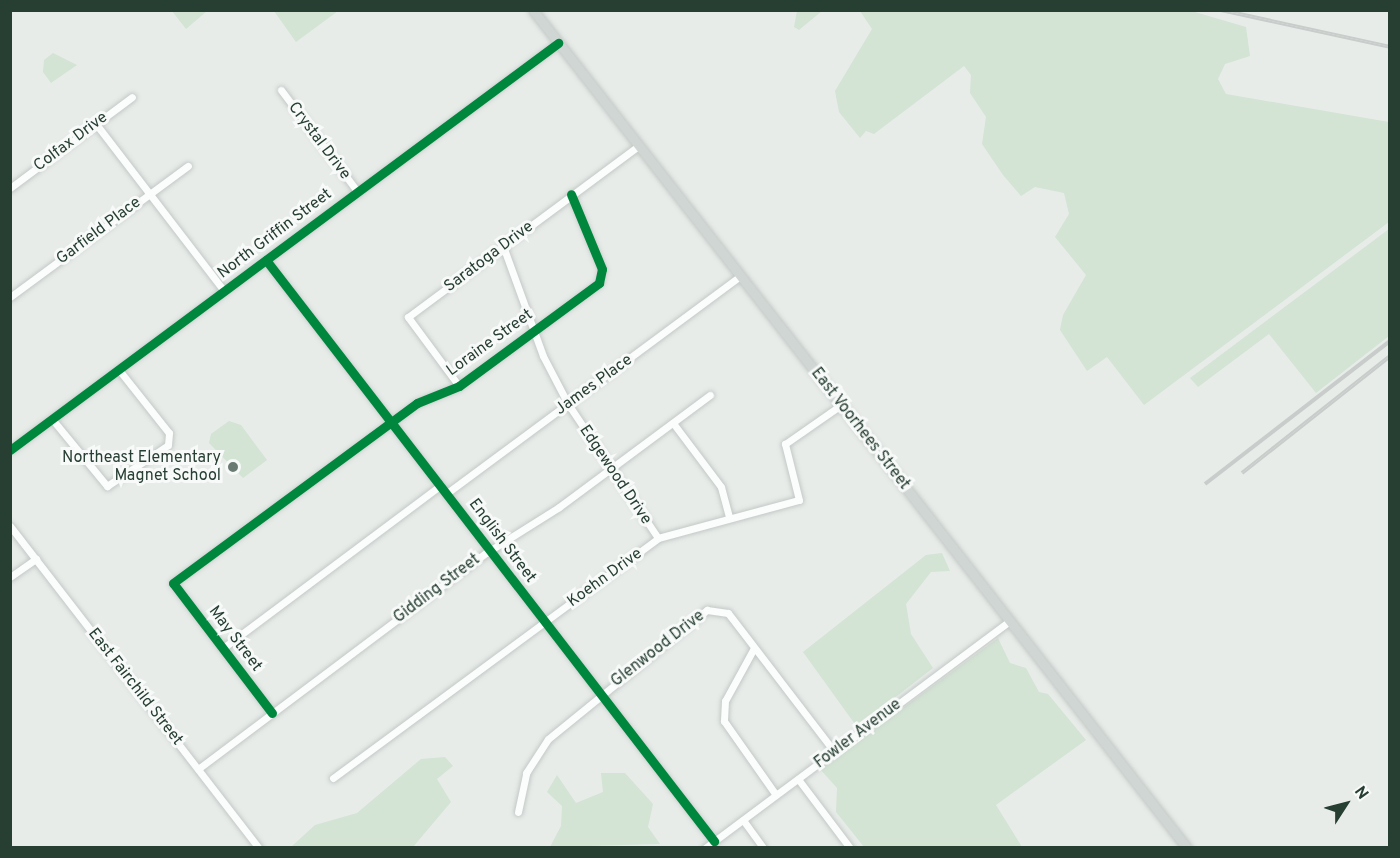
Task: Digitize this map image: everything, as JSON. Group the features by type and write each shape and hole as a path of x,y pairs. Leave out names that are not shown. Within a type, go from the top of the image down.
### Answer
{"main road":[{"name":"East Voorhees Street","path":"533,10 1187,848"}],"street":[{"name":"North Griffin Street","path":"10,450 558,43"},
{"name":"Crystal Drive","path":"281,90 358,192"},
{"name":"Colfax Drive","path":"10,188 132,97"},
{"path":"96,124 224,291"},
{"name":"Saratoga Drive","path":"459,386 408,317 638,146"},
{"name":"Garfield Place","path":"10,297 188,165"},
{"name":"Loraine Street","path":"173,584 417,403 459,386 602,276 571,194"},
{"name":"Edgewood Drive","path":"503,246 533,331 568,404 609,469 658,538"},
{"name":"English Street","path":"266,260 714,841"},
{"name":"James Place","path":"447,494 740,276"},
{"path":"52,419 107,486 170,439 119,370"},
{"name":"Gidding Street","path":"198,769 490,550 609,469 710,395"},
{"name":"Koehn Drive","path":"333,778 658,538 729,517 799,500 785,444 841,405"},
{"path":"673,423 721,487 729,517"},
{"path":"224,648 441,485"},
{"name":"East Fairchild Street","path":"10,526 259,848"},
{"path":"10,577 36,559"},
{"name":"May Street","path":"173,584 272,713"},
{"name":"Glenwood Drive","path":"518,812 517,797 536,755 602,694 707,610 728,613 834,751"},
{"name":"Fowler Avenue","path":"705,848 1010,621"},
{"path":"754,648 725,701 724,721 776,795"},
{"path":"798,779 850,848"},
{"path":"743,820 763,848"}],"green space":[{"path":"797,10 822,11 799,30 794,27"},
{"path":"1188,10 1246,27 1250,56 1225,64 1218,79 1226,94 1389,122 1389,222 1144,405 1107,357 1087,371 1060,330 1063,315 1086,275 1055,237 1069,214 1064,193 1035,187 1021,196 1003,175 982,144 986,117 970,93 971,75 964,66 874,134 866,131 860,138 839,112 835,91 872,29 860,11"},
{"path":"172,11 207,11 186,29"},
{"path":"274,11 338,11 296,42"},
{"path":"53,53 77,65 51,83 43,72 44,60"},
{"path":"1389,229 1389,336 1316,393 1269,334 1198,387 1190,378"},
{"path":"229,421 241,425 267,460 243,478 209,443 211,434"},
{"path":"942,553 950,571 931,572 906,604 911,634 933,668 857,727 803,652 926,555"},
{"path":"998,638 1010,663 1026,668 1039,692 1048,694 1086,740 996,805 1022,847 864,847 836,812 837,788 820,769"},
{"path":"445,757 453,766 437,779 451,802 413,847 291,847 315,825 357,813 421,759"},
{"path":"601,773 625,773 653,804 648,827 660,844 550,847 561,826 562,806 547,792 557,775 576,803 603,792"}],"railway":[{"path":"1221,10 1390,47"},
{"path":"1205,484 1390,341"},
{"path":"1242,473 1390,356"}],"cycle path":[{"path":"10,450 558,43"},
{"path":"272,713 173,583 417,403 459,386 599,283 602,269 571,194"},
{"path":"266,260 714,841"}],"place":[{"name":"Northeast Elementary Magnet School","path":"233,467"}]}
